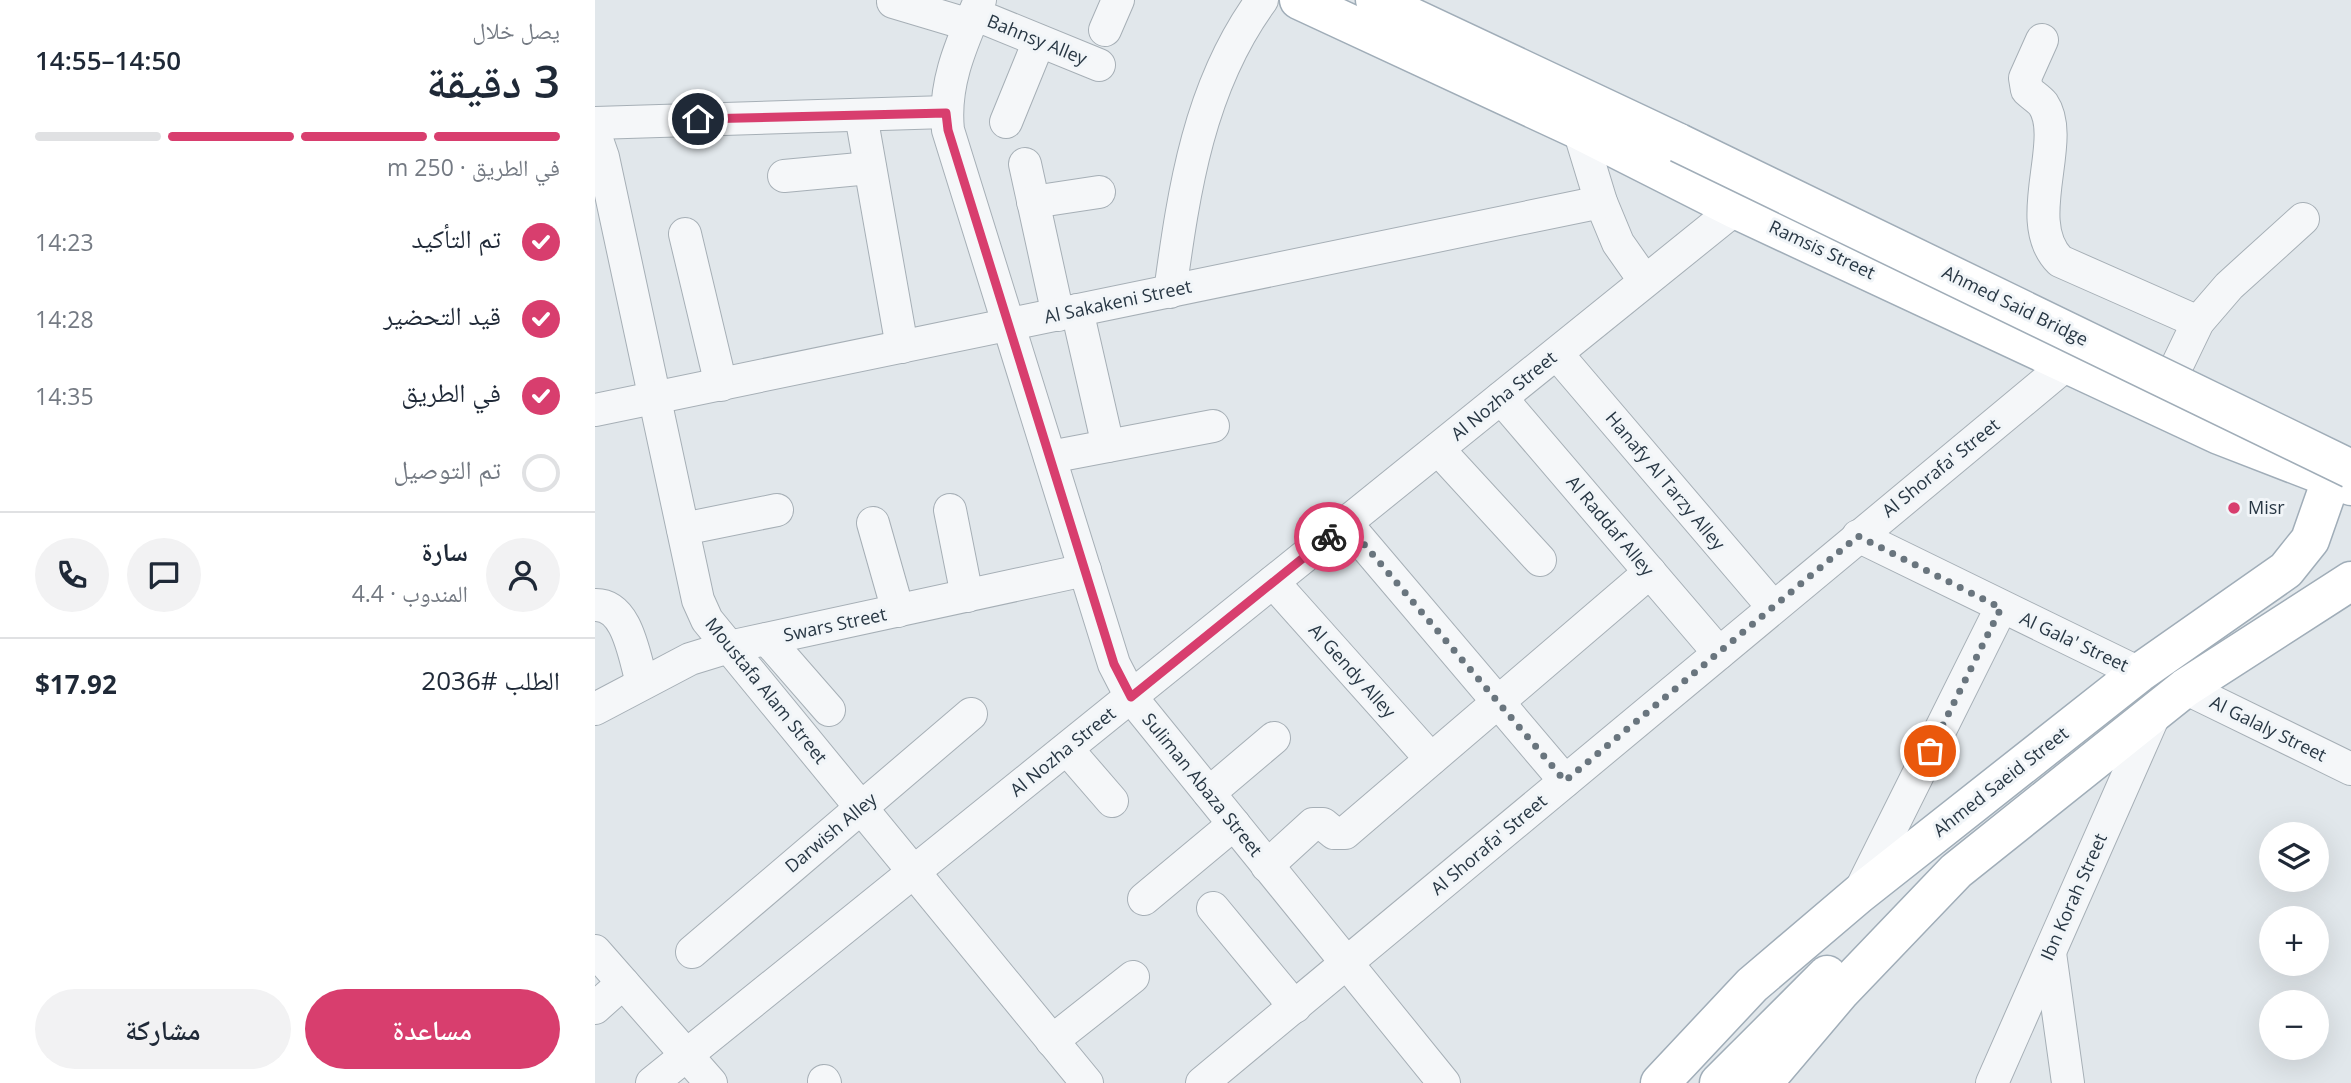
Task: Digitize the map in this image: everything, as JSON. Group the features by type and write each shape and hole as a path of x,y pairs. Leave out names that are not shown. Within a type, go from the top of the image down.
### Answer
{"main road":[{"name":"Ramsis Street","path":"1299,0 1579,130 1735,209 2219,435 2344,478"},
{"name":"Ahmed Said Bridge","path":"1375,0 1679,143 2344,478"},
{"name":"Ahmed Saeid Street","path":"1660,1083 1752,985 1859,894 2139,673 2286,569 2310,540 2344,478"},
{"path":"1719,1083 1781,1018 1837,966 2171,700 2351,581"},
{"path":"1769,1079 1841,991 1956,871"}],"street":[{"path":"1105,30 1118,0"},
{"path":"1170,292 1181,206 1194,146 1209,100 1238,32 1262,0"},
{"name":"Bahnsy Alley","path":"893,2 975,13 1099,65"},
{"name":"Suliman Abaza Street","path":"975,13 951,72 946,113 948,130 1114,664 1131,697 1444,1083"},
{"path":"2042,40 2025,78 2027,90 2044,105 2049,127 2043,221 2046,242 2052,253 2060,261 2198,322"},
{"path":"1006,122 1039,41"},
{"path":"595,122 946,113"},
{"path":"861,115 902,347"},
{"path":"1579,130 1601,202 1618,243 1644,280"},
{"name":"Moustafa Alam Street","path":"595,134 603,157 698,600 707,620 1087,1083"},
{"path":"1025,164 1033,202 1108,446"},
{"path":"784,176 870,168"},
{"path":"1033,202 1099,192"},
{"name":"Al Sakakeni Street","path":"595,410 1601,202"},
{"name":"Al Nozha Street","path":"652,1083 1735,209"},
{"path":"2158,405 2198,322 2229,286 2303,219"},
{"path":"685,234 721,385"},
{"name":"Hanafy Al Tarzy Alley","path":"1557,354 1773,607"},
{"name":"Al Shorafa' Street","path":"1202,1083 2067,365"},
{"name":"Al Raddaf Alley","path":"1501,398 1719,653"},
{"path":"1050,457 1213,426"},
{"path":"1438,449 1540,560"},
{"path":"683,529 777,510"},
{"path":"950,510 967,596"},
{"path":"873,523 898,611"},
{"path":"1346,523 1565,781"},
{"name":"Al Gala' Street","path":"1858,536 2139,673"},
{"name":"Swars Street","path":"595,709 690,659 729,647 1085,570"},
{"path":"1267,866 1314,824 1323,824 1334,833 1345,832 1650,572"},
{"name":"Al Gendy Alley","path":"1273,582 1431,759"},
{"path":"595,605 607,606 619,615 642,682"},
{"path":"1859,894 2001,608"},
{"path":"767,639 829,710"},
{"name":"Al Galaly Street","path":"2171,700 2351,769"},
{"name":"Ibn Korah Street","path":"1992,1083 2050,951 2171,700"},
{"name":"Darwish Alley","path":"692,952 971,714"},
{"path":"1209,793 1274,738"},
{"path":"1067,749 1112,801"},
{"path":"1144,899 1234,824"},
{"path":"1213,908 1295,1007"},
{"path":"595,951 711,1083"},
{"path":"2050,951 2069,1083"},
{"path":"1052,1041 1133,977"},
{"path":"595,1008 623,983"}],"way so far":[{"path":"1329,537 1346,523 1565,781 1858,536 2001,608 1930,751"}],"place":[{"name":"Misr","path":"2234,508"}],"route":[{"path":"698,119 946,113 948,130 1114,664 1131,697 1329,537"}]}
